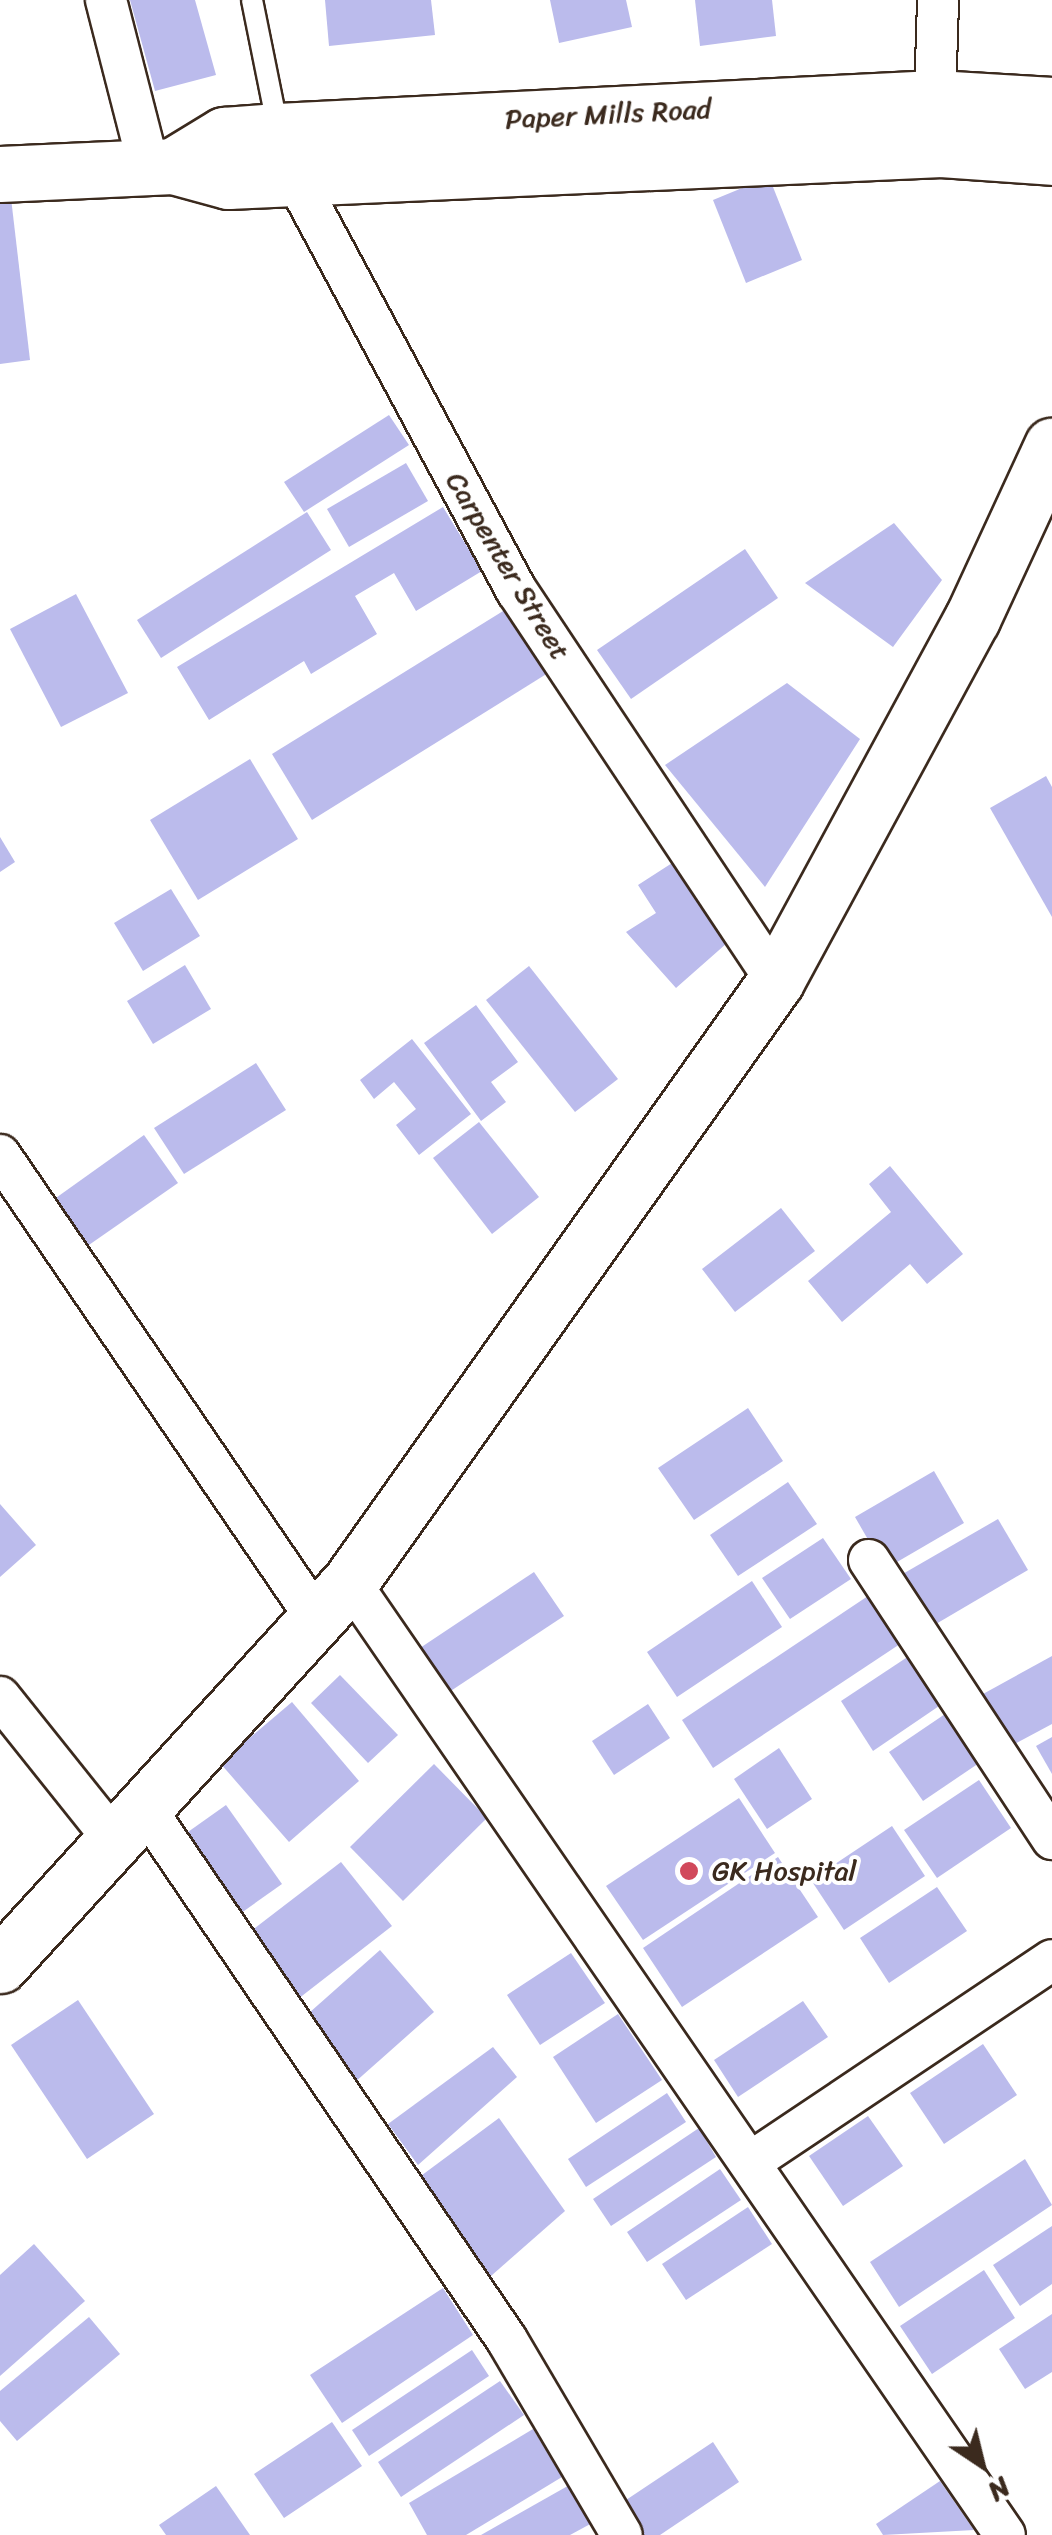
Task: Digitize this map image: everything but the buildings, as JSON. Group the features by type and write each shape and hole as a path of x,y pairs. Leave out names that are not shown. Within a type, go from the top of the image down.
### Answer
{"main road":[{"name":"Paper Mills Road","path":"283,152 935,98 1052,105"},
{"name":"Paper Mills Road","path":"0,174 161,166 224,135 283,152 940,148 1052,157"},
{"path":"0,1966 132,1828 332,1598 776,980 1049,464"}],"street":[{"path":"106,0 161,166"},
{"path":"935,98 938,0"},
{"name":"Carpenter Street","path":"283,152 517,591 776,980"},
{"path":"0,1155 752,2162 1004,2535"},
{"path":"868,1560 1052,1839"},
{"path":"0,1698 132,1828 506,2340 622,2535"},
{"path":"752,2162 1052,1960"}],"lane":[{"path":"252,0 283,152"}],"place":[{"name":"GK Hospital","path":"689,1871"}]}
